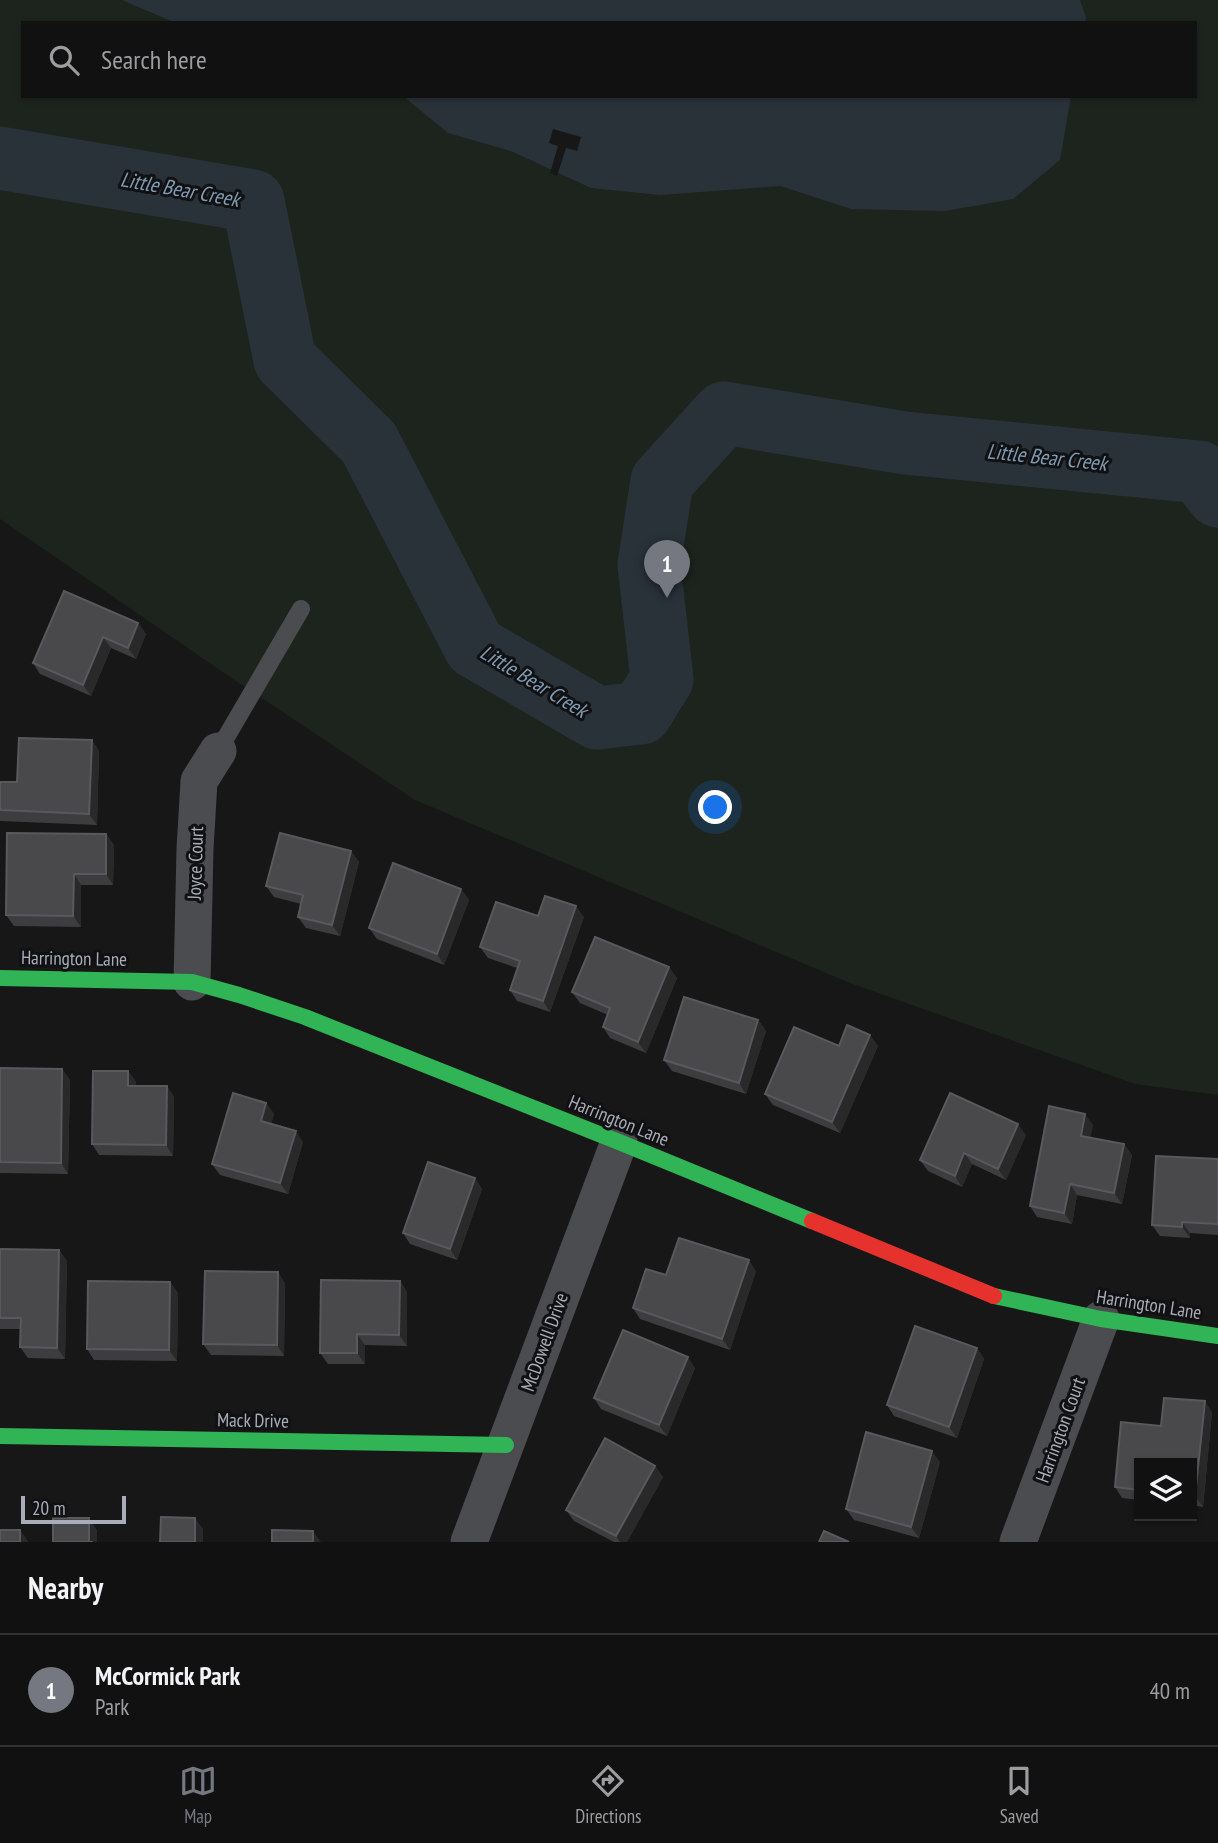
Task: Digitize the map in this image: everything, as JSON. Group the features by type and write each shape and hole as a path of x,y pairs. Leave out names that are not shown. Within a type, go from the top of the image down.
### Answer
{"street":[{"name":"Joyce Court","path":"192,982 199,781 218,751"},
{"name":"Harrington Lane","path":"0,978 192,982 306,1017 992,1295 1101,1318 1218,1336"},
{"name":"McDowell Drive","path":"468,1542 619,1143"},
{"name":"Harrington Court","path":"1018,1542 1101,1318"},
{"name":"Mack Drive","path":"0,1436 506,1445"}],"lane":[{"path":"218,751 301,609"}],"shaded area":[{"path":"0,0 1218,0 1218,1095 1135,1084 850,983 415,800 0,519"},
{"path":"122,0 1080,0 1086,18 1085,21 171,21"},
{"path":"405,98 1071,98 1060,160 1013,199 945,211 851,209 781,186 660,195 591,188 511,151 448,133"}],"pier":[{"path":"553,129 581,137 577,151 566,148 557,176 550,173 558,146 549,143"}],"building":[{"path":"64,591 138,623 128,648 103,637 83,685 33,663"},
{"path":"19,738 92,740 89,814 0,810 0,782 17,782"},
{"path":"7,833 106,834 106,874 74,874 73,916 6,915"},
{"path":"280,833 351,851 332,925 298,917 303,895 266,886"},
{"path":"393,863 461,889 437,954 369,928"},
{"path":"545,896 576,906 543,1001 510,990 520,961 480,947 496,902 538,916"},
{"path":"595,937 669,967 638,1042 603,1027 610,1008 572,992"},
{"path":"684,997 758,1020 739,1083 664,1060"},
{"path":"847,1025 870,1035 832,1122 765,1094 794,1027 839,1046"},
{"path":"0,1068 62,1069 61,1163 0,1162"},
{"path":"93,1071 128,1071 128,1086 167,1086 166,1145 92,1144"},
{"path":"233,1093 266,1103 261,1121 296,1131 280,1183 212,1164"},
{"path":"950,1093 1018,1124 998,1169 964,1153 955,1176 920,1160"},
{"path":"1049,1106 1085,1114 1081,1136 1124,1144 1114,1193 1070,1184 1064,1213 1030,1206"},
{"path":"1156,1156 1218,1159 1218,1224 1182,1222 1182,1227 1152,1225"},
{"path":"428,1162 475,1178 450,1249 403,1233"},
{"path":"679,1238 749,1260 722,1339 633,1308 646,1269 666,1275"},
{"path":"0,1249 59,1250 57,1348 20,1347 21,1318 0,1318"},
{"path":"205,1271 278,1272 277,1345 203,1344"},
{"path":"321,1280 400,1281 399,1335 357,1334 357,1353 320,1353"},
{"path":"88,1281 170,1282 169,1350 87,1349"},
{"path":"915,1326 977,1348 949,1427 887,1405"},
{"path":"623,1330 688,1357 659,1425 594,1398"},
{"path":"1164,1398 1205,1401 1197,1477 1197,1458 1134,1458 1134,1489 1115,1487 1121,1422 1161,1426"},
{"path":"866,1432 932,1451 911,1527 846,1509"},
{"path":"605,1438 655,1466 616,1536 566,1510"},
{"path":"161,1517 195,1518 195,1542 160,1542"},
{"path":"53,1518 89,1518 89,1542 53,1542"},
{"path":"0,1530 20,1530 20,1542 0,1542"},
{"path":"272,1530 313,1531 313,1542 272,1542"},
{"path":"824,1531 849,1542 819,1542"}],"waterway":[{"name":"Little Bear Creek","path":"0,158 253,201 285,360 369,443 475,647 597,718 641,713 662,679 649,565 662,481 724,413 905,443 1199,472 1218,496"}],"traffic: fast":[{"path":"0,978 192,982 239,995 305,1017 812,1221"},
{"path":"994,1296 1101,1319 1218,1336"},
{"path":"0,1436 506,1445"}],"traffic: jam":[{"path":"812,1221 994,1296"}],"place":[{"name":"McCormick Park","path":"667,598"}]}
